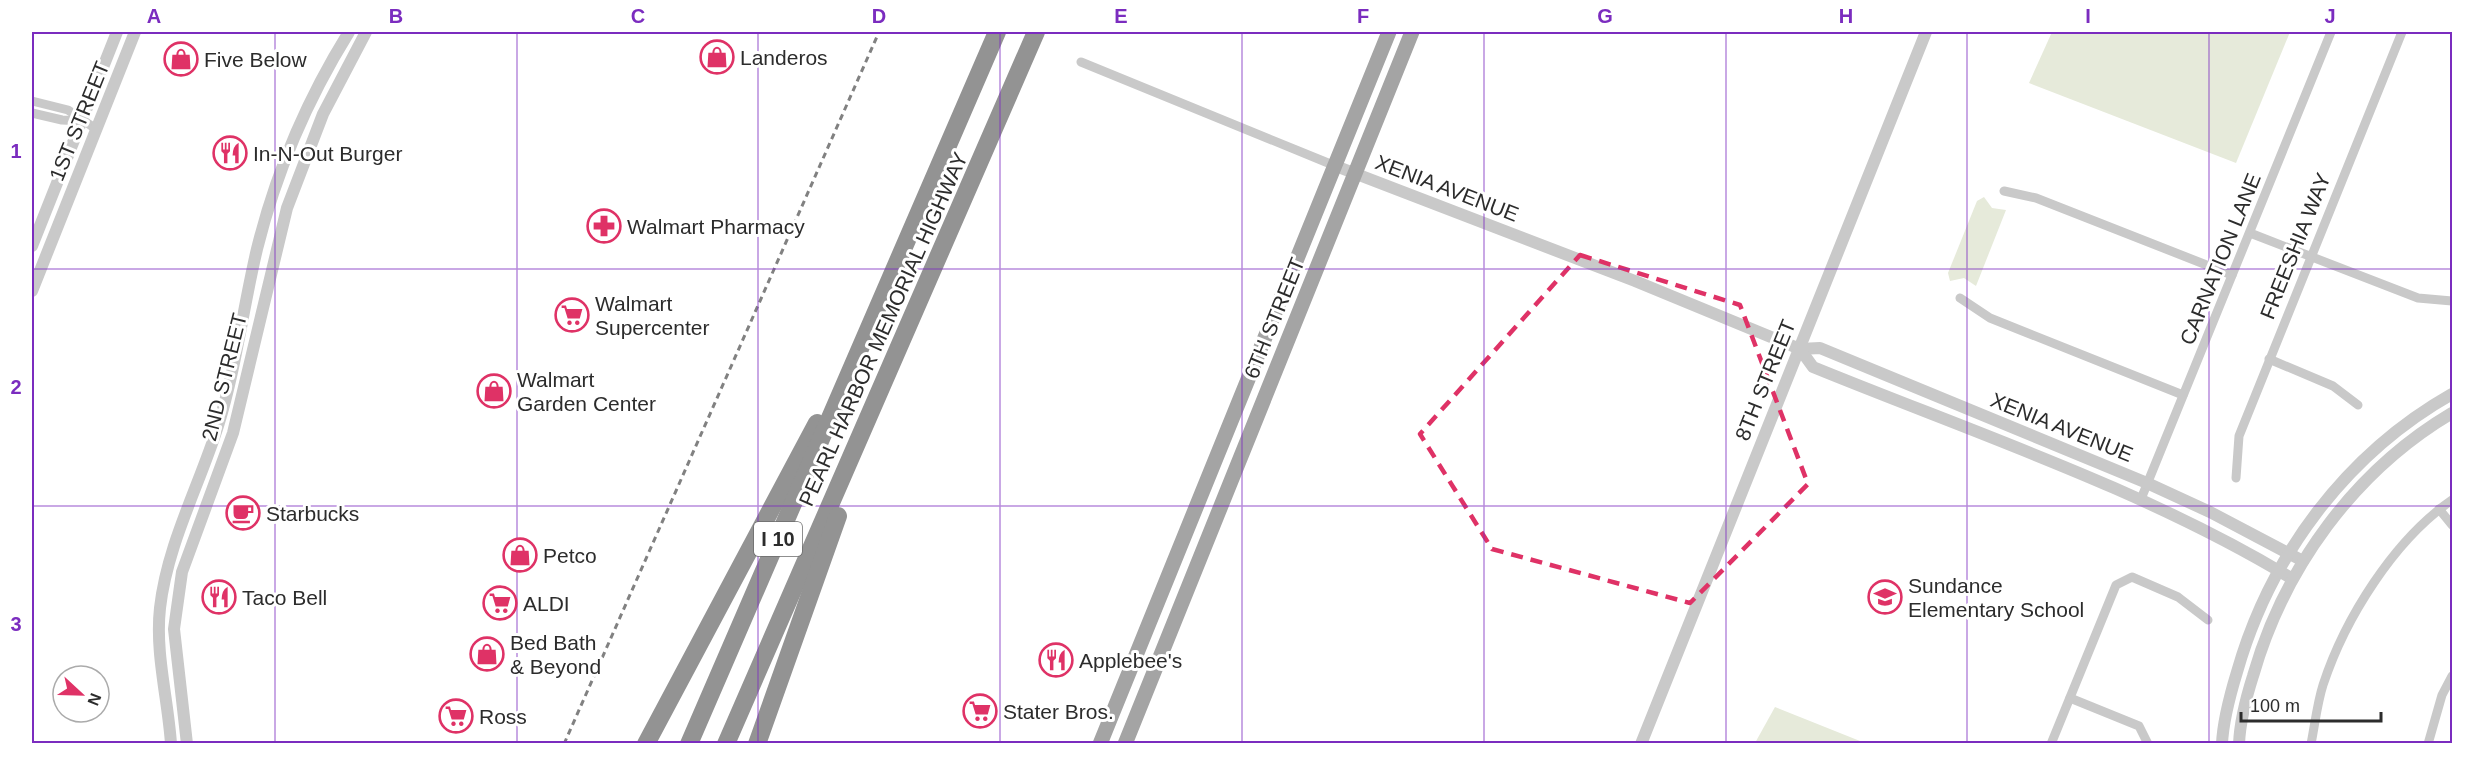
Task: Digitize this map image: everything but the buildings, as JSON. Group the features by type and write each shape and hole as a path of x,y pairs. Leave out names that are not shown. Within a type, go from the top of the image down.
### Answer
{"highway":[{"name":"PEARL HARBOR MEMORIAL HIGHWAY","path":"689,744 997,32"},
{"name":"PEARL HARBOR MEMORIAL HIGHWAY","path":"726,744 903,343 1036,32"},
{"path":"646,744 802,449 866,335"},
{"path":"757,744 903,343"}],"main road":[{"name":"6TH STREET","path":"1100,744 1333,165 1389,32"},
{"name":"6TH STREET","path":"1125,744 1412,32"}],"street":[{"name":"1ST STREET","path":"32,246 117,32"},
{"name":"1ST STREET","path":"32,291 135,32"},
{"name":"2ND STREET","path":"171,744 159,631 163,588 174,547 218,427 234,366 251,275 273,196 304,115 349,32"},
{"name":"2ND STREET","path":"187,744 174,629 185,561 233,434 250,368 268,277 287,207 323,114 366,32"},
{"name":"8TH STREET","path":"1641,744 1926,32"},
{"name":"CARNATION LANE","path":"2141,499 2331,32"},
{"name":"FREESHIA WAY","path":"2236,478 2239,436 2402,32"},
{"name":"XENIA AVENUE","path":"1081,62 1333,165 1800,348 1820,348 2147,483 2210,512 2303,561"},
{"path":"32,101 68,110 96,129"},
{"path":"32,113 62,120 82,121"},
{"path":"287,207 293,167 311,121 304,115"},
{"path":"2004,191 2036,198 2232,276"},
{"path":"2250,233 2418,298 2452,301"},
{"path":"250,368 243,360 242,354 256,286 251,275"},
{"path":"1960,298 1990,318 2183,395"},
{"name":"XENIA AVENUE","path":"1800,348 1813,368 2141,499 2200,526 2291,578"},
{"path":"2269,359 2333,386 2358,405"},
{"path":"2222,744 2233,685 2246,637 2278,570 2326,499 2364,460 2404,425 2452,394"},
{"path":"2239,744 2249,689 2262,643 2291,578 2339,510 2375,472 2414,439 2452,413"},
{"path":"206,507 211,477 226,431 218,427"},
{"path":"2312,744 2323,686 2349,624 2385,567 2439,509 2452,500"},
{"path":"2439,509 2452,525"},
{"path":"2051,744 2116,585 2132,577 2178,597 2208,620"},
{"path":"2428,744 2442,695 2452,676"},
{"path":"2442,695 2452,699"},
{"path":"2070,698 2139,726 2148,744"}],"highlighted area":[{"path":"1580,255 1740,305 1808,484 1690,603 1492,549 1420,434"}],"green space":[{"path":"2052,32 2290,32 2236,163 2029,83"},
{"path":"1984,197 1992,208 2006,210 1976,286 1964,278 1950,281 1948,273 1977,201"},
{"path":"1775,707 1865,743 1755,743"}],"railway":[{"path":"564,744 879,32"}],"place":[{"name":"Landeros","path":"717,57"},
{"name":"Five Below","path":"181,59"},
{"name":"In-N-Out Burger","path":"230,153"},
{"name":"Walmart Pharmacy","path":"604,226"},
{"name":"Walmart Supercenter","path":"572,315"},
{"name":"Walmart Garden Center","path":"494,391"},
{"name":"Starbucks","path":"243,513"},
{"name":"Petco","path":"520,555"},
{"name":"Taco Bell","path":"219,597"},
{"name":"Sundance Elementary School","path":"1885,597"},
{"name":"ALDI","path":"500,603"},
{"name":"Bed Bath & Beyond","path":"487,654"},
{"name":"Applebee's","path":"1056,660"},
{"name":"Stater Bros.","path":"980,711"},
{"name":"Ross","path":"456,716"}]}
